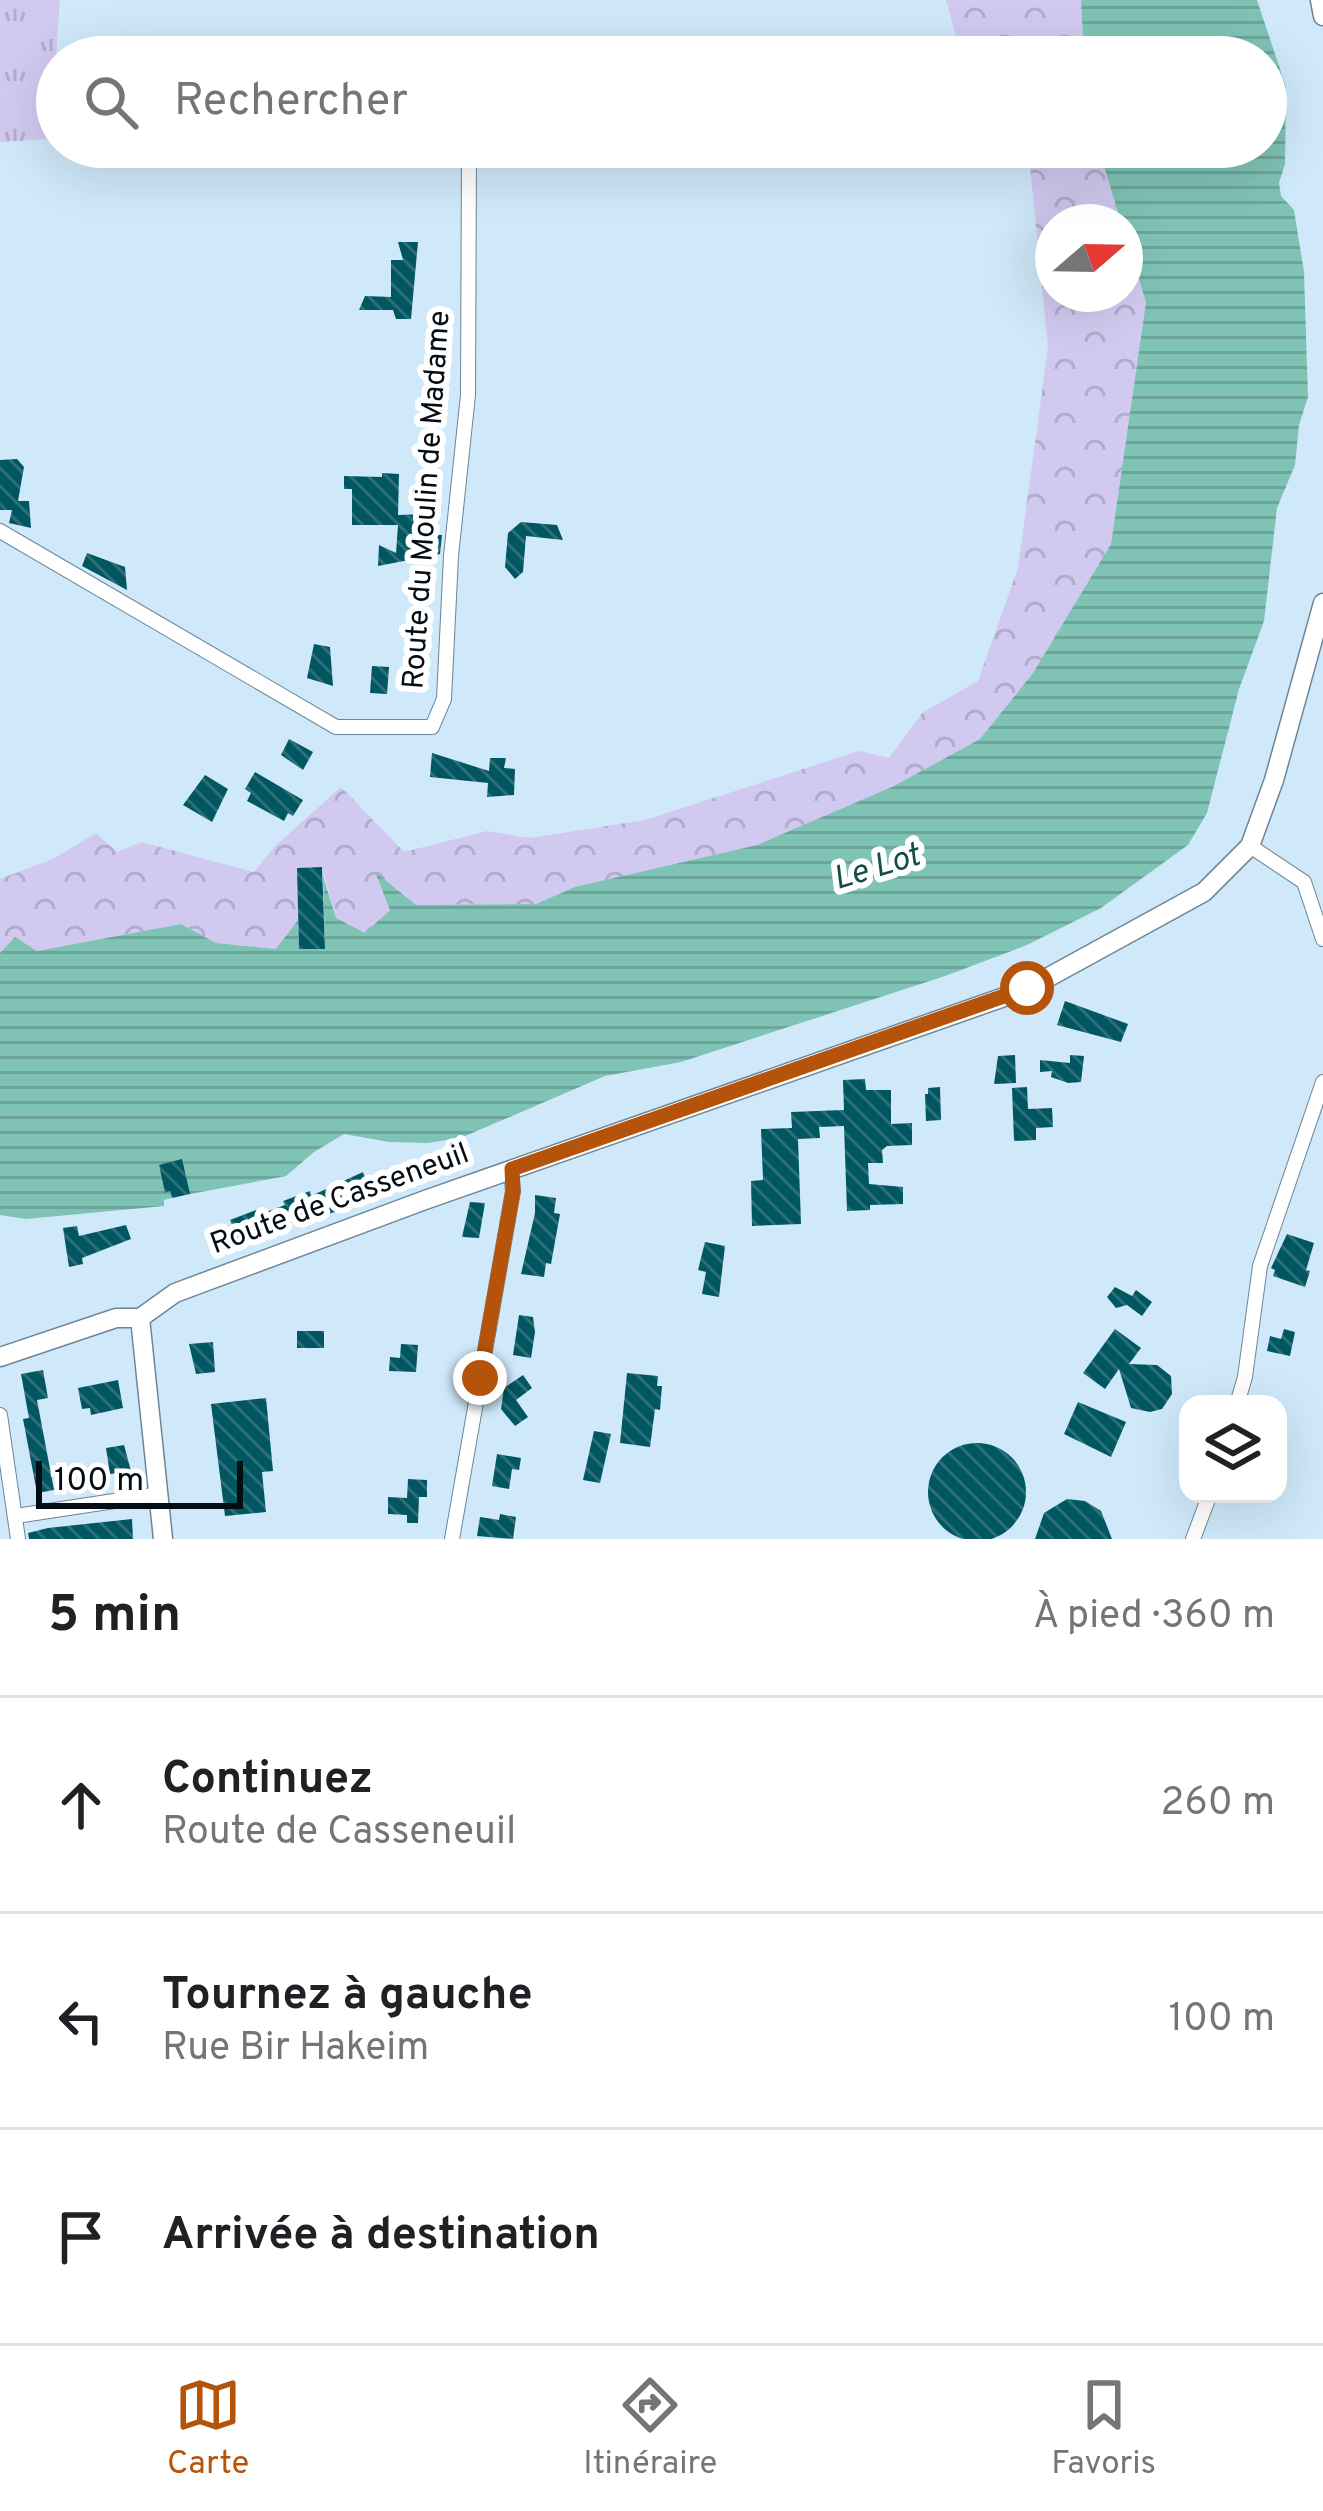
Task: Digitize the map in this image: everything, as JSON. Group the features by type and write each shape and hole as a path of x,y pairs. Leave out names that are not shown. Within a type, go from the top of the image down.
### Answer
{"main road":[{"path":"1320,0 1323,16"},
{"name":"Route de Casseneuil","path":"140,1318 175,1293 1027,988 1204,892 1250,846 1274,780 1323,603"},
{"path":"0,1357 116,1318 140,1318 163,1539"}],"street":[{"name":"Route du Moulin de Madame","path":"0,531 336,727 432,727 444,700 451,556 468,395 469,168"},
{"path":"1250,846 1304,882 1323,939"},
{"path":"1240,1395 1260,1265 1323,1082"},
{"path":"452,1539 513,1191 512,1169"},
{"path":"0,1415 18,1539"},
{"path":"16,1516 160,1494"},
{"path":"1193,1539 1207,1503"}],"green space":[{"path":"0,0 60,0 57,36 36,36 36,140 0,142"},
{"path":"946,0 1081,0 1083,36 956,36"},
{"path":"1030,168 1104,168 1115,204 1035,204 1035,217"},
{"path":"1143,292 1146,302 1111,544 1033,673 980,739 894,786 757,845 576,887 536,904 416,905 376,875 390,910 365,934 336,918 322,867 298,868 298,920 277,949 216,943 181,924 37,951 15,937 0,953 0,879 53,859 96,833 117,852 141,842 254,872 274,847 341,787 404,852 487,831 530,838 645,820 859,751 889,758 922,713 978,681 1018,568 1048,347 1044,312 1143,312"}],"water":[{"path":"1081,0 1257,0 1269,36 1083,36"},
{"name":"Le Lot","path":"1104,168 1284,168 1281,196 1294,210 1304,272 1308,397 1295,465 1277,508 1264,621 1239,689 1207,813 1188,845 1101,908 1027,945 681,1062 605,1076 463,1137 428,1143 344,1134 286,1176 190,1194 159,1165 165,1192 170,1191 172,1198 164,1200 164,1206 26,1219 0,1215 0,953 15,937 37,951 181,924 216,943 276,949 298,920 299,949 325,948 323,876 336,918 365,933 390,910 375,872 416,905 536,904 575,887 757,845 894,786 980,739 1033,673 1111,544 1146,302 1143,204 1115,204"}],"building":[{"path":"398,242 418,242 411,319 396,319 393,310 359,310 365,296 391,297 391,260 403,260"},
{"path":"17,459 24,467 18,501 29,501 31,528 9,523 12,510 0,510 0,460"},
{"path":"382,473 399,474 398,515 425,514 424,534 442,535 440,554 378,566 379,545 396,553 398,525 352,525 352,489 344,489 344,476 382,477"},
{"path":"521,522 557,525 563,540 526,536 523,572 515,579 505,567 508,533"},
{"path":"87,553 125,567 127,590 82,566"},
{"path":"314,644 330,647 333,686 307,678"},
{"path":"372,666 389,667 387,694 370,693"},
{"path":"289,739 313,752 303,770 281,755"},
{"path":"432,753 489,771 490,758 506,758 504,768 515,769 514,795 487,797 488,783 430,777"},
{"path":"255,772 303,800 293,816 288,813 284,821 247,801 251,793 245,789"},
{"path":"205,775 228,789 212,822 183,805"},
{"path":"322,867 325,949 299,949 297,868"},
{"path":"1065,1001 1128,1024 1121,1042 1057,1025"},
{"path":"1015,1055 1016,1083 994,1084 998,1056"},
{"path":"1070,1055 1084,1056 1081,1082 1068,1083 1051,1077 1052,1071 1040,1072 1040,1060 1070,1063"},
{"path":"865,1079 866,1090 891,1090 891,1124 912,1123 912,1145 887,1146 882,1150 883,1163 868,1163 869,1184 903,1187 903,1204 847,1211 844,1126 819,1127 820,1138 798,1139 801,1224 752,1226 751,1181 763,1180 761,1129 792,1128 791,1112 844,1110 843,1080"},
{"path":"940,1087 941,1120 926,1121 925,1094 928,1088"},
{"path":"1027,1087 1028,1109 1052,1108 1053,1127 1036,1128 1036,1140 1014,1141 1012,1088"},
{"path":"182,1159 190,1194 172,1198 170,1191 165,1193 159,1165"},
{"path":"363,1172 366,1180 373,1177 379,1192 357,1200 358,1204 285,1225 286,1230 273,1234 271,1230 231,1244 233,1249 220,1253 212,1232 232,1225 230,1220 256,1210 258,1215 310,1191 311,1196"},
{"path":"535,1195 556,1198 554,1213 560,1214 544,1277 521,1274"},
{"path":"470,1202 485,1203 479,1238 462,1237"},
{"path":"126,1225 131,1239 69,1267 63,1228 77,1226 79,1236"},
{"path":"1287,1234 1314,1243 1305,1287 1273,1276 1271,1268"},
{"path":"705,1242 725,1246 719,1297 702,1294 706,1272 698,1270"},
{"path":"1115,1287 1132,1296 1136,1290 1152,1302 1142,1316 1127,1305 1116,1308 1107,1297"},
{"path":"519,1315 533,1317 531,1358 513,1355"},
{"path":"1115,1329 1141,1348 1129,1364 1157,1365 1171,1376 1172,1394 1162,1409 1131,1408 1119,1369 1105,1389 1083,1373"},
{"path":"1284,1329 1295,1332 1290,1356 1267,1351 1270,1336 1281,1339"},
{"path":"297,1331 324,1331 324,1348 297,1348"},
{"path":"213,1342 215,1372 196,1374 189,1344"},
{"path":"401,1344 418,1345 416,1372 389,1371 390,1357 400,1358"},
{"path":"43,1370 48,1398 37,1400 54,1490 37,1493 23,1419 29,1418 21,1374"},
{"path":"627,1373 658,1376 657,1386 662,1386 650,1447 620,1443"},
{"path":"523,1375 532,1388 516,1400 528,1417 515,1426 501,1409 504,1388"},
{"path":"118,1380 123,1408 91,1415 90,1408 82,1409 78,1388"},
{"path":"266,1398 273,1471 262,1472 266,1512 225,1516 211,1404"},
{"path":"1078,1402 1126,1422 1111,1457 1064,1434"},
{"path":"594,1431 611,1434 600,1483 583,1480"},
{"path":"124,1445 131,1471 110,1474 106,1448"},
{"path":"958,1446 996,1446 1012,1457 1025,1482 1023,1511 996,1538 958,1538 931,1511 931,1473"},
{"path":"497,1454 521,1458 519,1470 512,1469 509,1489 492,1486"},
{"path":"408,1479 427,1480 427,1497 419,1497 418,1523 407,1523 407,1515 388,1514 388,1497 407,1498"},
{"path":"1067,1499 1085,1501 1101,1511 1112,1539 1035,1539 1044,1513"},
{"path":"500,1514 516,1517 513,1539 477,1536 480,1517 499,1520"},
{"path":"132,1519 133,1539 29,1539 28,1533 48,1528"}],"route":[{"path":"480,1378 513,1191 512,1169 1027,988"}]}
